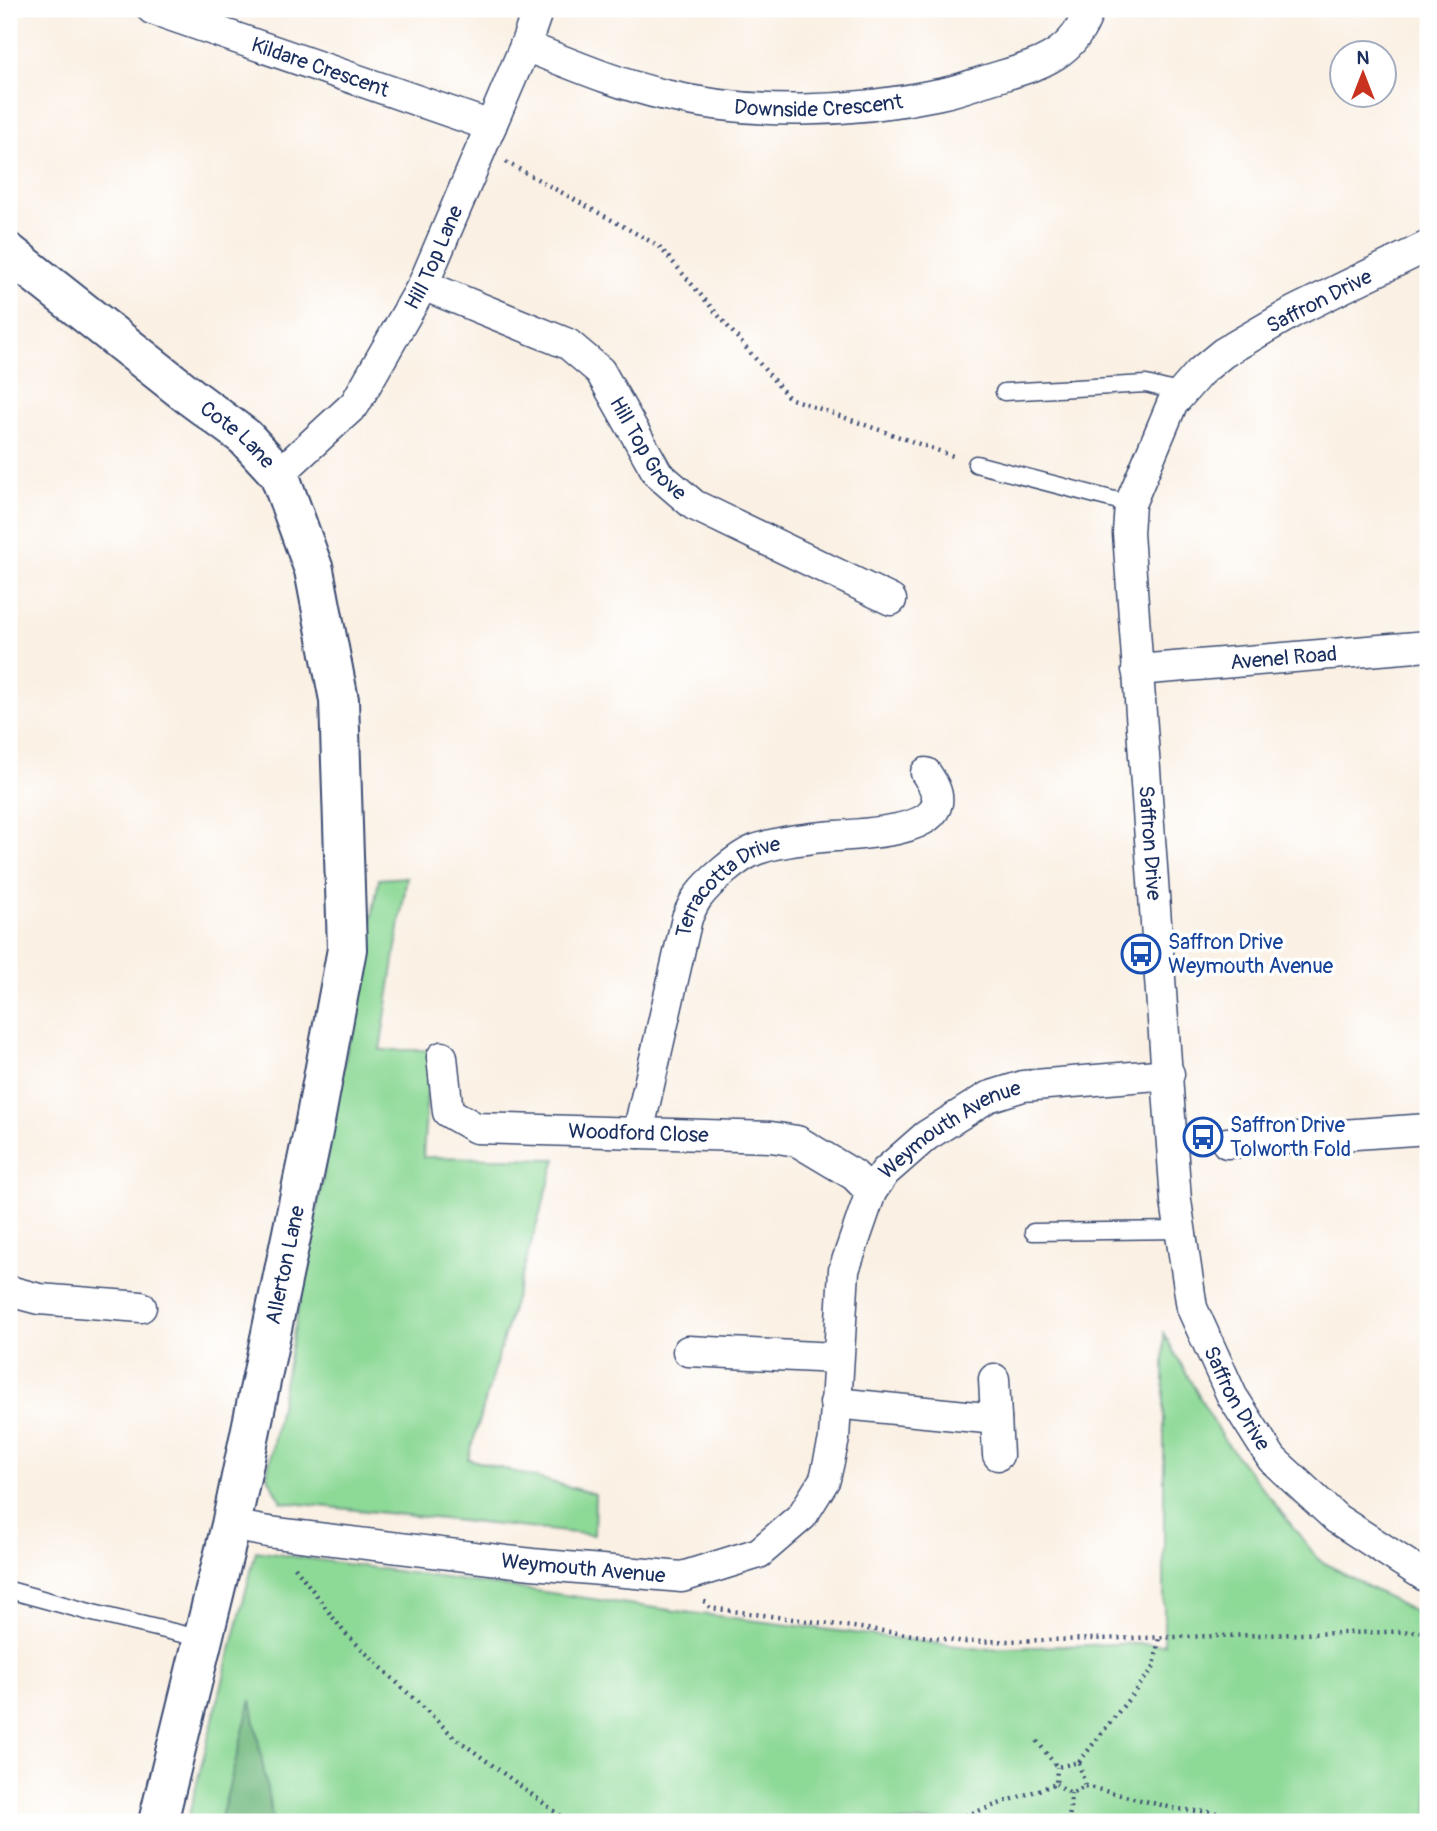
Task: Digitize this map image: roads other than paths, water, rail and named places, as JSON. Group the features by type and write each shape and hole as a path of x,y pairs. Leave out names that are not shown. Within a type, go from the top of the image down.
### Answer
{"street":[{"name":"Hill Top Lane","path":"279,474 355,404 423,285 525,46 538,9"},
{"name":"Downside Crescent","path":"525,46 589,71 665,95 748,108 810,110 941,94 1039,65 1068,44 1079,31 1089,9"},
{"name":"Kildare Crescent","path":"163,11 486,137"},
{"name":"Saffron Drive","path":"1428,246 1295,311 1207,366 1172,404 1130,504 1128,533 1180,1230 1192,1308 1232,1396 1272,1460 1337,1519 1428,1578"},
{"name":"Cote Lane","path":"9,253 245,437 279,474 314,570 339,700"},
{"name":"Hill Top Grove","path":"423,285 568,344 600,371 658,474 694,505 891,600"},
{"name":"Avenel Road","path":"1137,670 1428,646"},
{"name":"Allerton Lane","path":"158,1822 231,1525 313,1132 347,949 339,700"},
{"name":"Terracotta Drive","path":"638,1133 687,918 697,898 720,874 754,850 813,838 878,833 909,826 929,816 937,803 934,787 926,773"},
{"name":"Woodford Close","path":"442,1056 448,1112 477,1128 771,1137 797,1141 854,1175 871,1192"},
{"name":"Weymouth Avenue","path":"231,1525 268,1532 533,1564 682,1577 759,1553 802,1516 825,1479 834,1439 844,1270 871,1192 884,1172 926,1136 988,1097 1023,1086 1169,1074"},
{"path":"1227,1143 1428,1129"},
{"path":"9,1291 39,1299 141,1307"},
{"path":"688,1351 837,1358"},
{"path":"994,1379 998,1455"},
{"path":"835,1403 996,1419"}],"lane":[{"path":"1004,392 1146,384 1182,393"},
{"path":"976,464 1130,504"},
{"path":"1033,1232 1180,1230"},
{"path":"9,1590 68,1607 204,1639"}],"place":[{"name":"Saffron Drive Weymouth Avenue","path":"1141,954"},
{"name":"Saffron Drive Tolworth Fold","path":"1203,1137"}]}
